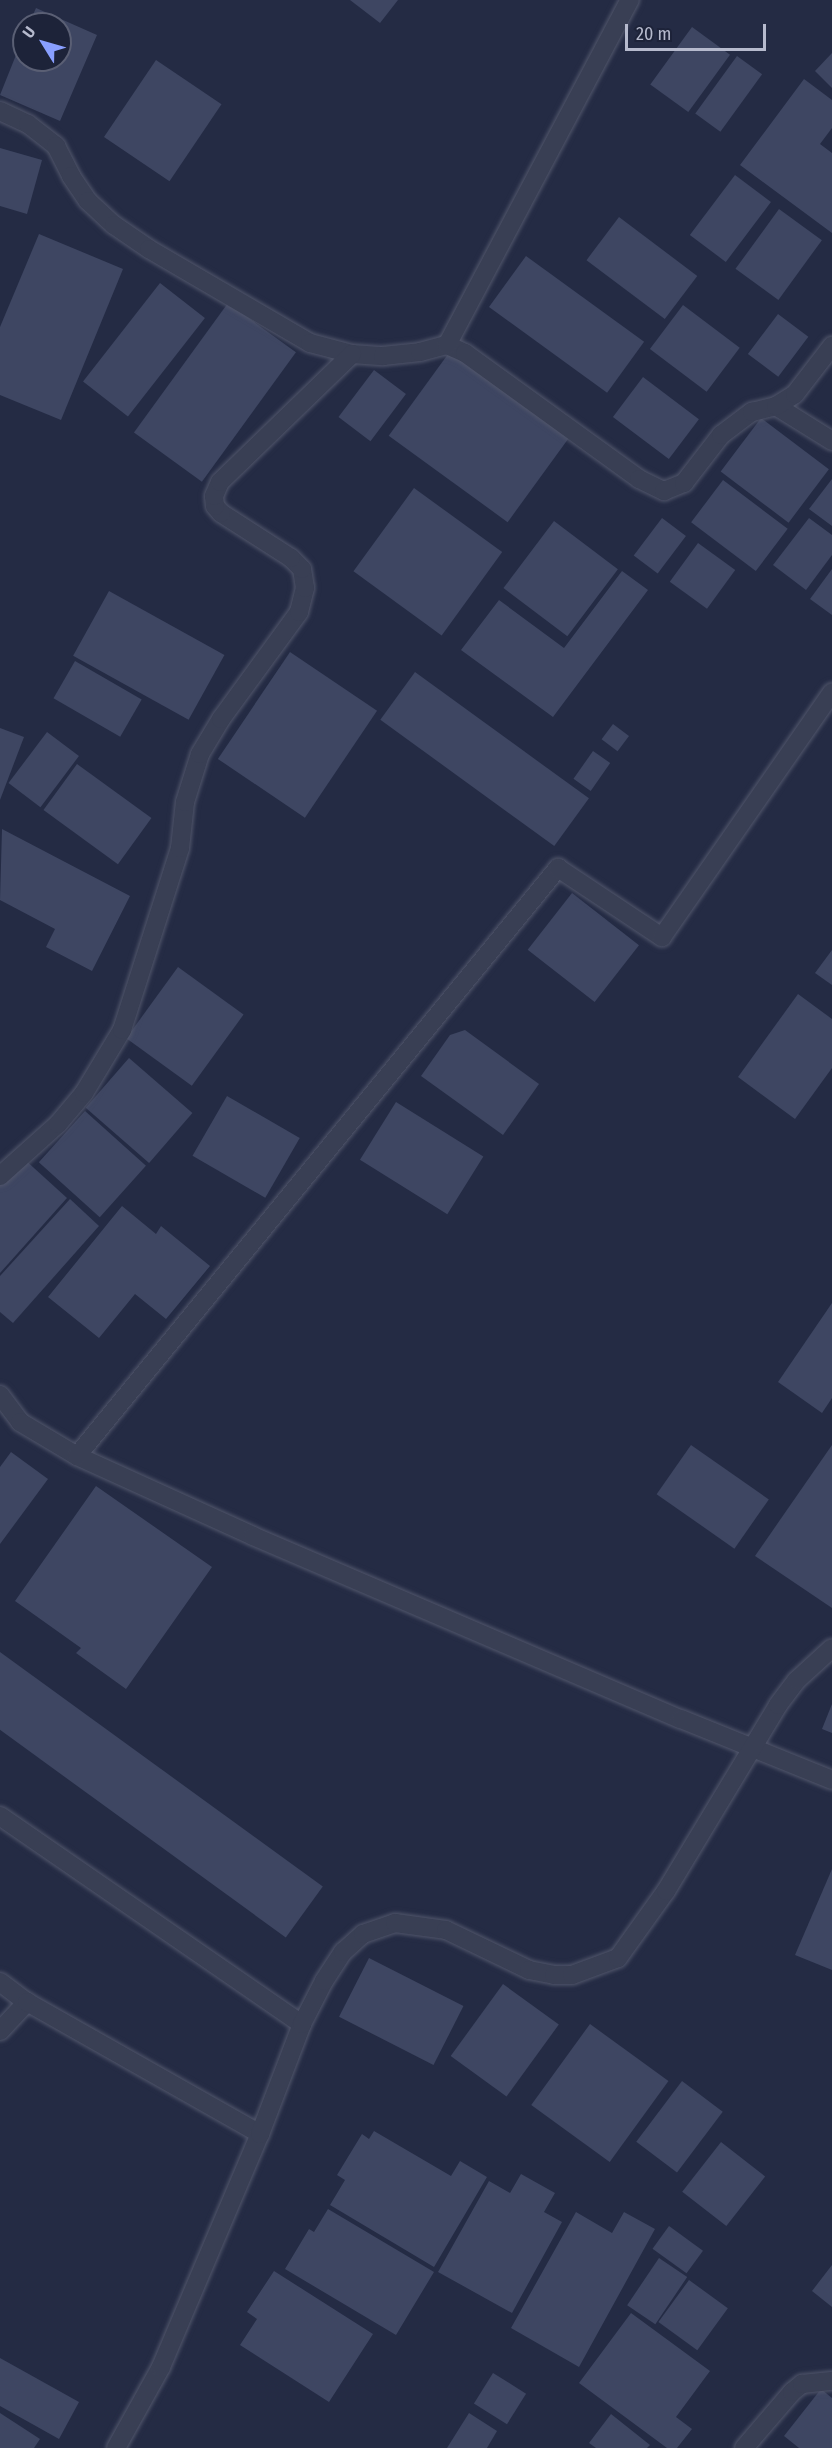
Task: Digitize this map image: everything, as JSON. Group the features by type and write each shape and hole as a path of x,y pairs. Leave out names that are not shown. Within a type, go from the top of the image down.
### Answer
{"street":[{"path":"447,345 630,0"},
{"path":"0,111 28,124 56,146 71,176 88,201 114,225 140,243 310,343 352,354 383,356 447,345 465,353 639,479 664,491 684,483 721,435 739,420 752,412 776,406 795,394 832,346"},
{"path":"0,1176 58,1124 84,1093 122,1030 180,848 185,802 200,754 221,719 299,612 305,588 302,569 291,558 221,513 215,506 214,496 220,482 352,354"},
{"path":"776,406 832,441"},
{"path":"77,1456 558,868 662,937 832,692"},
{"path":"0,1395 20,1422 77,1456 253,1536 681,1719 832,1780"},
{"path":"116,2448 161,2367 260,2134 302,2024 324,1981 343,1952 363,1934 395,1923 446,1930 530,1970 554,1975 572,1975 599,1968 618,1958 666,1891 753,1747 797,1680 832,1648"},
{"path":"0,1816 302,2024"},
{"path":"0,1982 27,2002 260,2134"},
{"path":"0,2031 27,2002"},
{"path":"744,2448 792,2392 802,2384 832,2381"}],"building":[{"path":"350,0 398,0 380,23"},
{"path":"72,24 97,35 60,121 0,95 12,65 12,72 72,72"},
{"path":"692,27 730,55 688,112 650,84"},
{"path":"832,53 832,88 815,71"},
{"path":"737,56 762,74 720,132 695,113"},
{"path":"156,60 221,104 169,181 104,137"},
{"path":"804,79 832,100 832,128 820,144 832,153 832,233 740,165"},
{"path":"0,148 42,160 27,214 0,206"},
{"path":"735,175 771,202 726,262 690,235"},
{"path":"779,209 822,240 778,300 736,269"},
{"path":"619,217 697,276 665,319 587,260"},
{"path":"39,234 123,269 61,420 0,395 0,327"},
{"path":"526,256 644,342 607,393 489,307"},
{"path":"160,283 205,318 128,417 83,382"},
{"path":"228,303 296,352 202,482 134,432"},
{"path":"683,305 740,348 707,392 650,349"},
{"path":"778,314 808,337 778,377 748,354"},
{"path":"451,350 570,436 508,522 389,436"},
{"path":"374,370 406,394 370,441 338,417"},
{"path":"643,377 699,419 669,459 613,417"},
{"path":"761,418 829,469 789,523 721,472"},
{"path":"832,479 832,526 809,509"},
{"path":"723,480 788,529 756,571 691,522"},
{"path":"414,488 502,552 442,635 353,571"},
{"path":"662,518 686,536 658,574 634,556"},
{"path":"809,518 832,535 832,555 806,590 773,565"},
{"path":"554,521 618,569 567,636 503,588"},
{"path":"698,543 735,570 707,609 670,582"},
{"path":"832,569 832,615 810,599"},
{"path":"622,571 648,590 553,717 461,650 499,600 564,648"},
{"path":"109,591 224,655 189,720 73,656"},
{"path":"290,652 377,711 305,818 218,759"},
{"path":"75,661 142,700 120,737 54,698"},
{"path":"415,672 589,798 554,846 380,720"},
{"path":"613,724 629,736 618,751 602,739"},
{"path":"0,728 24,737 0,800"},
{"path":"47,732 79,756 40,807 8,783"},
{"path":"593,751 610,763 591,791 573,779"},
{"path":"77,764 151,818 118,864 43,810"},
{"path":"2,829 130,896 92,971 46,947 55,929 0,900"},
{"path":"572,893 639,945 595,1002 528,950"},
{"path":"832,950 832,985 815,973"},
{"path":"178,967 244,1015 192,1086 126,1038"},
{"path":"798,994 832,1019 832,1068 795,1119 738,1077"},
{"path":"465,1030 539,1084 503,1135 421,1076 450,1035"},
{"path":"129,1058 192,1113 149,1163 86,1108"},
{"path":"227,1096 300,1138 265,1198 192,1156"},
{"path":"396,1102 483,1157 447,1214 360,1160"},
{"path":"85,1111 146,1166 100,1217 39,1162"},
{"path":"23,1158 67,1198 0,1273 0,1183"},
{"path":"70,1199 99,1226 13,1323 0,1312 0,1276"},
{"path":"122,1206 156,1234 161,1226 210,1266 166,1319 135,1294 99,1338 48,1297"},
{"path":"832,1303 832,1398 822,1413 778,1382"},
{"path":"691,1445 769,1499 734,1549 657,1494"},
{"path":"832,1445 832,1608 755,1556"},
{"path":"11,1452 48,1479 0,1544 0,1467"},
{"path":"96,1486 212,1567 126,1689 76,1653 81,1648 15,1601"},
{"path":"0,1652 323,1887 286,1937 0,1730"},
{"path":"832,1704 832,1733 822,1729"},
{"path":"832,1869 832,1970 795,1955"},
{"path":"369,1958 463,2006 433,2065 339,2017"},
{"path":"503,1984 559,2025 507,2097 451,2056"},
{"path":"590,2024 668,2081 610,2162 531,2105"},
{"path":"682,2081 723,2112 677,2172 636,2142"},
{"path":"374,2131 451,2176 460,2161 487,2177 434,2267 330,2205 345,2180 337,2175 362,2134 369,2139"},
{"path":"721,2142 765,2176 726,2226 682,2192"},
{"path":"521,2174 555,2193 544,2212 562,2222 512,2313 438,2272 489,2181 510,2193"},
{"path":"328,2209 434,2272 396,2335 285,2269 309,2229 314,2232"},
{"path":"576,2212 612,2233 624,2212 655,2229 579,2367 511,2328"},
{"path":"669,2226 703,2251 687,2273 653,2249"},
{"path":"659,2258 687,2277 655,2324 627,2305"},
{"path":"832,2265 832,2307 812,2291"},
{"path":"274,2271 373,2334 329,2402 240,2345 257,2319 247,2312"},
{"path":"689,2280 728,2308 697,2350 658,2322"},
{"path":"631,2313 710,2371 676,2417 692,2429 677,2448 667,2448 579,2383"},
{"path":"0,2358 79,2402 59,2439 0,2406"},
{"path":"493,2373 526,2394 507,2424 474,2404"},
{"path":"821,2389 832,2398 832,2448 799,2448 784,2436"},
{"path":"0,2413 40,2439 34,2448 0,2448"},
{"path":"469,2413 497,2431 487,2448 447,2448"},
{"path":"611,2414 650,2445 647,2448 596,2448 589,2443"}]}
